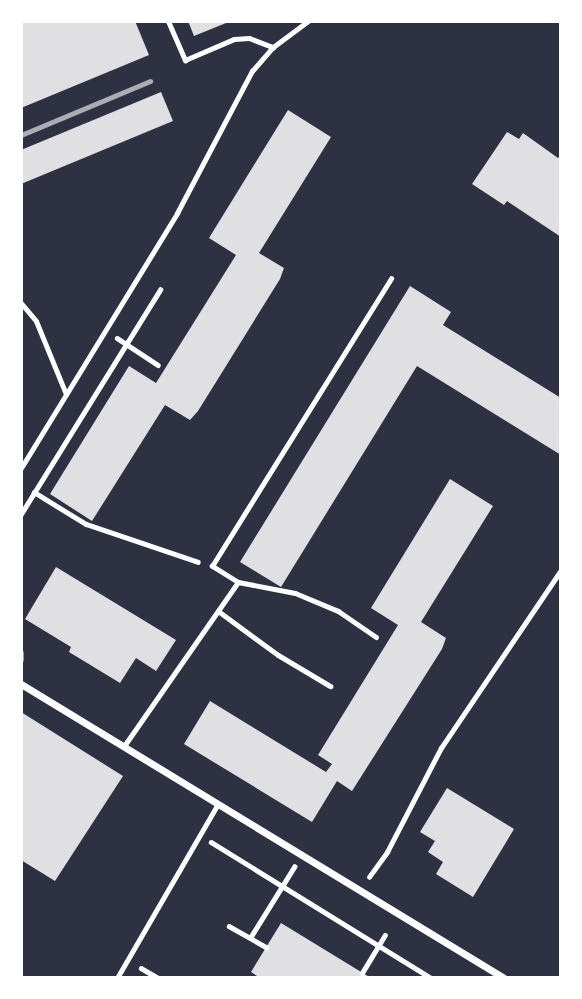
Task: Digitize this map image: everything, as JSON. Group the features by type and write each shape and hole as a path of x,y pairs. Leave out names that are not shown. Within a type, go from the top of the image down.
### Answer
{"street":[{"path":"21,684 504,978"}],"lane":[{"path":"168,21 186,60 234,39 249,38 273,47"},
{"path":"21,468 177,214 252,71 273,47 308,21"},
{"path":"376,637 338,611 295,593 239,582 212,566 391,278"},
{"path":"21,303 36,321 66,394"},
{"path":"124,746 239,582"},
{"path":"218,611 278,655 330,686"},
{"path":"117,978 218,804"}],"path":[{"path":"21,514 160,290"},
{"path":"106,330 158,365"},
{"path":"34,492 98,529 212,566"},
{"path":"359,890 387,852 441,748 561,570"},
{"path":"21,652 21,660"},
{"path":"199,835 431,978"},
{"path":"250,938 301,854"},
{"path":"229,926 266,947"},
{"path":"362,973 385,935"}],"building":[{"path":"21,21 135,21 149,55 21,108"},
{"path":"188,21 231,21 194,36"},
{"path":"161,92 173,121 21,184 21,150"},
{"path":"288,110 331,137 259,253 284,268 280,279 198,411 190,420 165,405 92,521 50,494 129,366 156,383 236,255 209,238"},
{"path":"507,132 519,139 523,133 558,158 561,155 561,237 507,201 504,205 472,184"},
{"path":"410,286 451,312 443,325 561,398 561,455 417,366 281,587 240,562"},
{"path":"450,479 493,506 421,622 446,638 442,649 352,791 337,781 312,822 184,744 210,701 326,772 332,764 318,755 398,625 371,608"},
{"path":"56,567 176,640 156,671 136,658 120,683 69,652 71,647 25,619"},
{"path":"21,712 123,776 55,881 21,860"},
{"path":"447,788 514,829 473,897 436,874 443,862 428,852 435,841 420,832"},
{"path":"281,923 371,978 260,978 251,972"}],"railway":[{"path":"21,135 150,81"}]}
